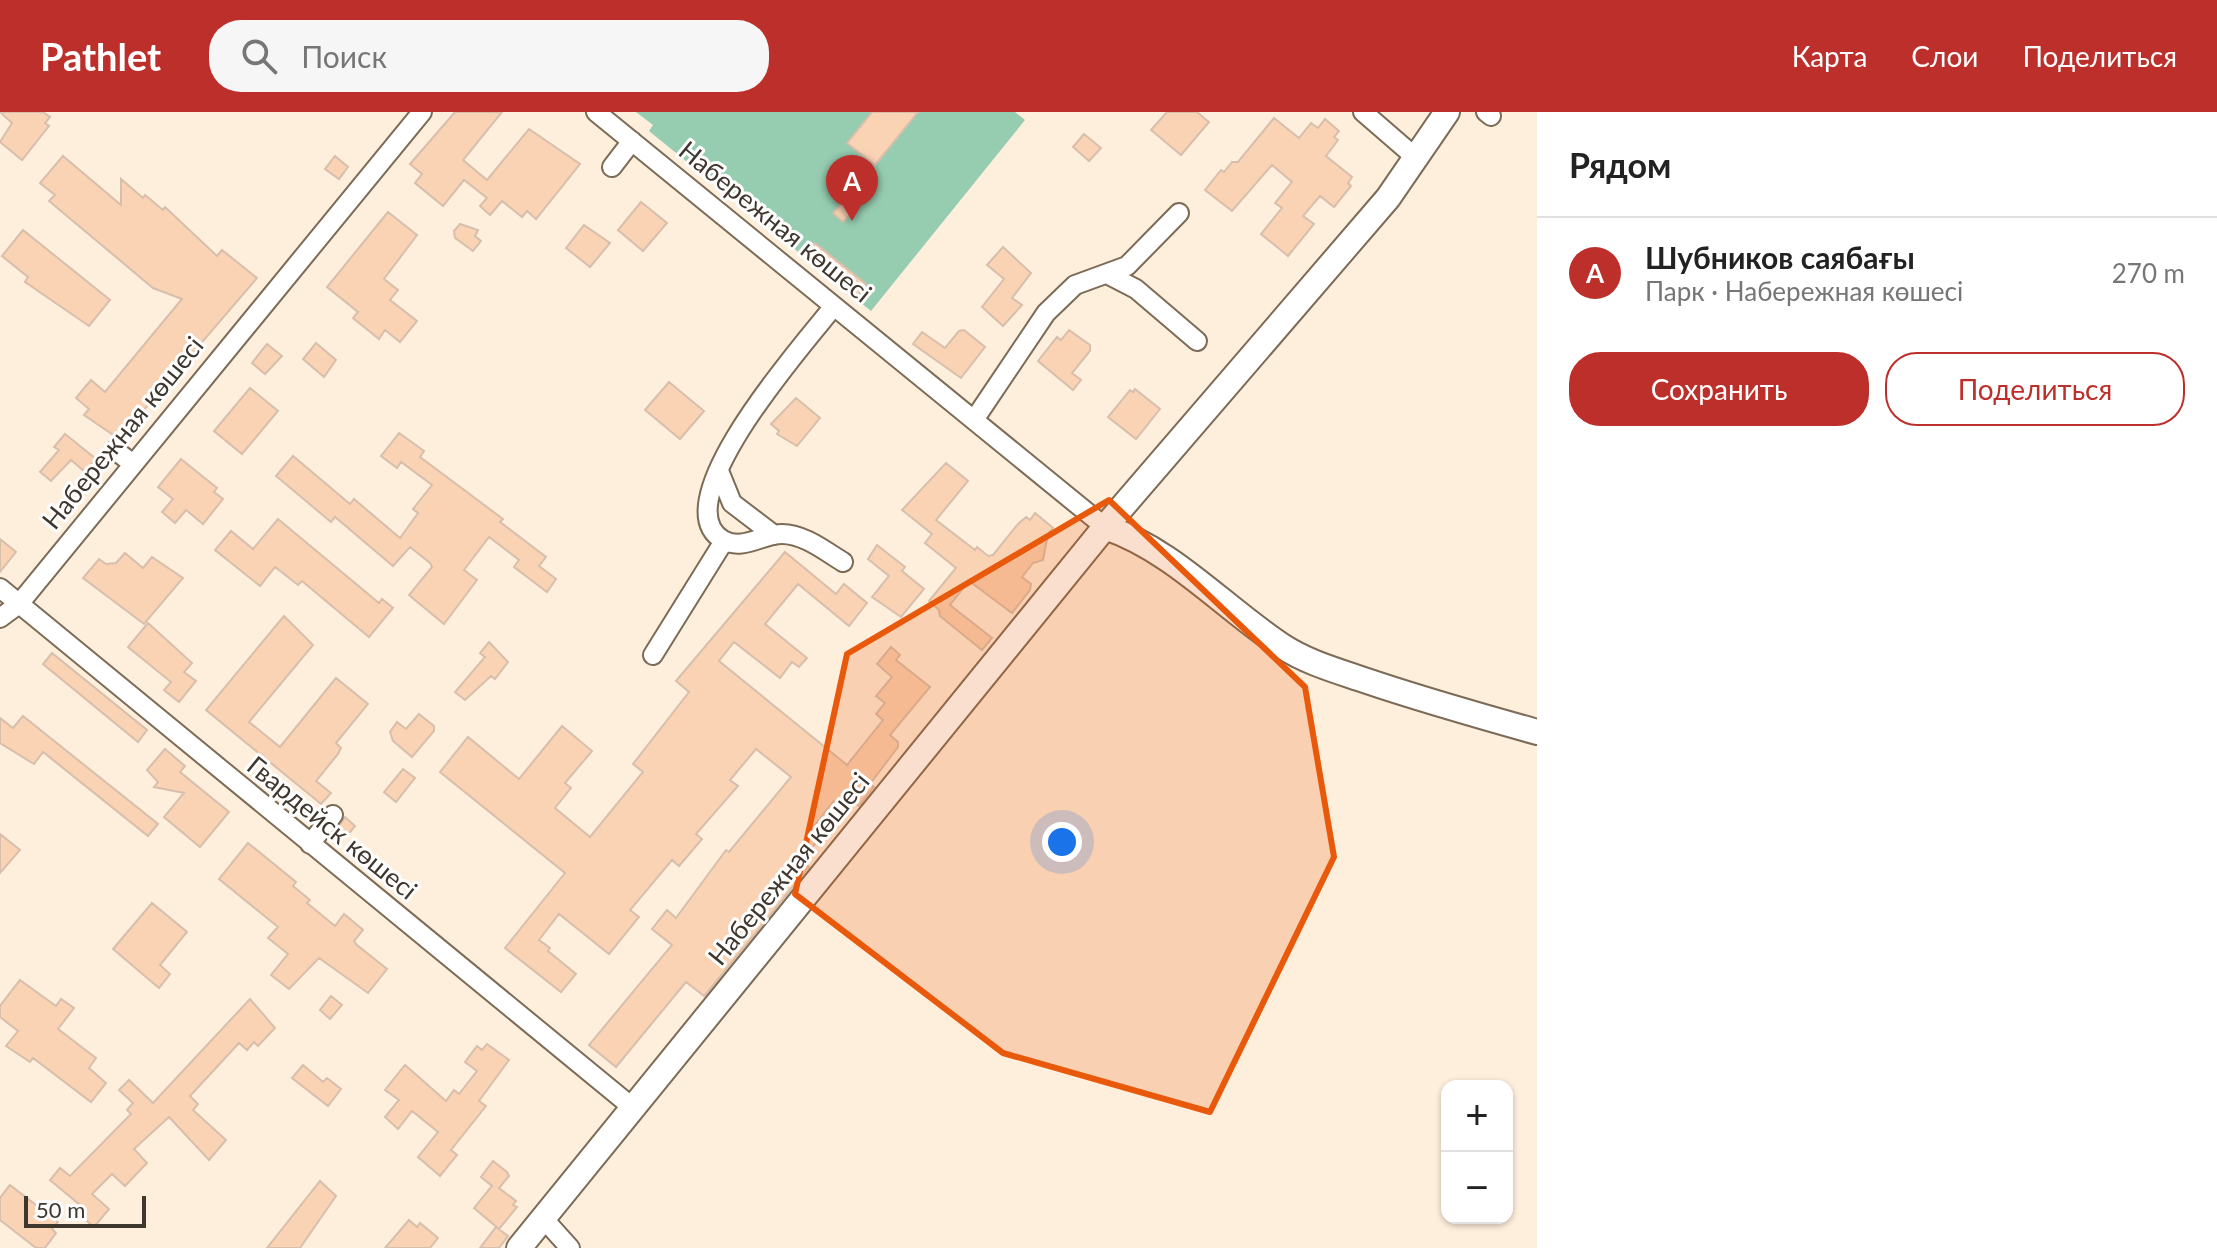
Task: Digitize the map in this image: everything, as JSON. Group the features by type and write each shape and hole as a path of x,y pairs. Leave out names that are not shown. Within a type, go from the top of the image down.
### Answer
{"street":[{"name":"Набережная көшесі","path":"0,618 19,604 422,112"},
{"name":"Набережная көшесі","path":"596,112 1105,527"},
{"path":"1363,112 1415,157"},
{"name":"Набережная көшесі","path":"519,1248 1105,527 1388,198 1447,112"},
{"path":"612,167 632,141"},
{"path":"974,420 1046,313 1075,285 1107,274 1140,256 1179,213"},
{"path":"1107,274 1136,289 1197,341"},
{"path":"834,306 741,424 719,471 709,514 714,534 724,541 747,543 774,535 801,538 843,562"},
{"path":"115,450 133,464"},
{"path":"719,471 732,503 774,535"},
{"path":"1105,527 1124,533 1181,568 1281,645 1308,661 1433,704 1537,732"},
{"path":"653,655 724,541"},
{"name":"Гвардейск көшесі","path":"0,588 632,1107"},
{"path":"310,844 333,815"},
{"path":"543,1218 570,1248"}],"highlighted area":[{"path":"1109,500 1305,687 1334,857 1210,1112 1003,1053 795,894 847,654"}],"green space":[{"path":"636,112 1015,112 1025,120 871,311 649,131 653,125"}],"building":[{"path":"0,112 43,112 50,117 45,123 49,126 22,160 0,142 12,123"},
{"path":"455,112 502,112 463,160 487,180 529,129 580,164 536,219 527,211 522,217 502,201 490,215 480,206 487,198 464,180 443,206 415,183 422,174 410,164"},
{"path":"872,112 918,112 875,165 847,143"},
{"path":"1167,112 1197,112 1209,122 1181,155 1151,130"},
{"path":"1274,118 1299,138 1311,123 1318,128 1325,119 1339,131 1334,137 1338,140 1326,156 1352,177 1348,183 1351,186 1334,207 1320,196 1303,216 1314,224 1288,256 1261,234 1282,208 1275,203 1292,182 1272,165 1232,211 1205,190 1221,170 1224,172 1232,162 1238,162"},
{"path":"1084,134 1101,148 1089,161 1073,147"},
{"path":"63,156 121,205 121,179 143,198 145,195 163,210 165,207 217,256 222,250 257,278 119,439 84,415 89,409 76,398 91,380 105,392 182,299 153,288 49,201 55,195 40,183"},
{"path":"335,156 348,167 339,179 325,169"},
{"path":"855,187 867,197 843,222 833,213"},
{"path":"641,202 667,223 643,251 618,230"},
{"path":"388,212 417,235 384,279 398,290 390,300 417,321 400,342 385,330 379,339 353,318 358,312 327,287"},
{"path":"460,224 478,230 475,236 481,241 473,251 455,238 454,231"},
{"path":"584,225 610,243 590,267 566,248"},
{"path":"23,230 110,300 89,326 25,282 28,277 2,256"},
{"path":"815,243 866,284 858,295 852,295 802,254"},
{"path":"1003,247 1031,273 1012,298 1022,305 1003,326 982,307 1004,279 987,265"},
{"path":"964,330 985,347 961,378 913,344 922,332 945,348 959,331"},
{"path":"1069,330 1090,345 1090,351 1072,373 1081,380 1073,390 1038,361 1057,337 1061,340"},
{"path":"316,343 336,360 324,377 303,359"},
{"path":"267,344 282,356 265,374 252,363"},
{"path":"669,382 704,411 680,439 645,410"},
{"path":"250,388 278,411 242,454 214,431"},
{"path":"1135,389 1160,409 1136,439 1108,417 1130,390 1133,392"},
{"path":"796,398 820,418 797,446 777,434 779,431 771,424"},
{"path":"399,433 424,451 420,457 503,519 500,522 546,557 539,566 556,579 547,592 514,567 519,560 489,537 464,570 477,580 444,624 409,595 432,567 430,563 410,547 393,566 335,517 331,522 276,476 293,456 350,504 354,499 400,538 418,513 413,509 432,485 401,462 397,468 381,456"},
{"path":"65,434 96,459 85,472 71,460 51,481 40,472 59,450 54,447"},
{"path":"181,459 217,488 214,492 223,499 203,524 186,510 175,523 162,512 173,499 158,487"},
{"path":"946,463 968,481 936,520 975,550 977,547 988,556 993,555 1018,524 1026,517 1030,520 1035,513 1053,528 1048,534 1043,560 1033,563 1022,577 1031,584 1030,590 1012,613 969,581 950,605 992,638 982,650 940,616 939,610 929,601 956,568 925,543 932,534 902,510"},
{"path":"278,519 379,603 382,599 393,608 369,637 302,581 298,585 275,567 260,586 215,550 231,531 253,549"},
{"path":"0,539 16,552 0,572"},
{"path":"877,545 905,567 902,571 924,589 901,617 872,597 889,576 868,559"},
{"path":"785,552 836,594 844,584 867,603 849,626 798,584 765,624 807,658 799,667 792,662 780,678 734,642 719,661 847,765 883,720 876,714 885,703 876,696 892,677 877,664 891,647 900,655 896,660 930,687 890,735 898,742 898,747 870,784 874,787 859,806 853,802 846,810 834,801 815,825 824,833 801,861 809,867 706,994 704,996 686,982 616,1067 589,1045 672,945 652,929 667,910 676,918 726,850 729,852 791,777 756,749 730,780 738,786 696,834 702,839 679,866 672,860 630,910 639,917 609,954 559,914 539,940 576,974 561,992 505,948 565,873 440,772 468,737 519,779 562,726 592,751 565,783 571,788 555,808 590,837 643,772 633,764 689,692 676,681"},
{"path":"125,553 143,568 152,557 183,578 144,624 83,578 99,559 106,564 116,563"},
{"path":"284,616 313,645 249,722 280,747 336,678 368,704 336,743 341,748 338,754 316,781 331,793 321,804 206,710"},
{"path":"148,623 192,663 184,672 196,681 179,702 164,690 171,682 128,647"},
{"path":"489,642 508,662 495,679 491,676 465,700 455,692 485,657 480,653"},
{"path":"52,653 147,730 138,742 43,664"},
{"path":"419,714 434,726 434,731 412,757 393,741 390,732 397,722 406,729"},
{"path":"23,716 158,824 148,836 43,752 34,764 0,743 0,718 13,728"},
{"path":"165,749 185,766 180,772 229,812 200,847 164,817 184,793 154,787 158,782 147,770"},
{"path":"403,769 415,778 396,802 384,792"},
{"path":"345,817 355,826 346,837 337,829"},
{"path":"0,834 20,850 0,873"},
{"path":"248,843 296,882 293,886 310,900 307,903 335,926 344,914 363,930 354,941 387,969 368,993 319,958 289,989 271,975 288,954 268,938 278,927 219,879"},
{"path":"152,903 187,932 160,965 170,974 159,988 113,949"},
{"path":"20,980 56,1006 61,999 74,1008 58,1029 96,1058 89,1068 106,1083 91,1102 33,1058 30,1062 6,1046 18,1031 0,1017 0,1006"},
{"path":"331,996 342,1005 330,1019 320,1010"},
{"path":"250,999 275,1028 258,1046 254,1042 247,1050 239,1043 190,1096 198,1104 193,1110 226,1140 209,1160 169,1117 134,1149 147,1163 125,1186 112,1174 92,1194 109,1209 94,1227 81,1216 86,1210 50,1180 60,1168 70,1176 131,1114 127,1110 133,1103 119,1090 129,1080 153,1103"},
{"path":"487,1044 509,1060 479,1101 486,1106 451,1150 457,1155 440,1176 418,1157 438,1132 412,1111 398,1129 385,1117 399,1100 385,1090 405,1065 446,1101 454,1090 459,1094 477,1071 465,1062 477,1046 482,1050"},
{"path":"303,1065 323,1082 327,1078 341,1089 328,1106 292,1078"},
{"path":"493,1161 507,1172 509,1176 499,1188 516,1201 513,1205 517,1207 499,1229 474,1208 492,1186 481,1177"},
{"path":"320,1181 336,1196 300,1248 267,1248"},
{"path":"10,1185 58,1222 52,1229 56,1233 45,1248 36,1248 0,1220 0,1198"},
{"path":"409,1220 417,1227 420,1223 438,1238 430,1248 385,1248"},
{"path":"496,1227 508,1236 499,1248 480,1248"}],"place":[{"name":"Шубников саябағы","path":"852,221"}]}
